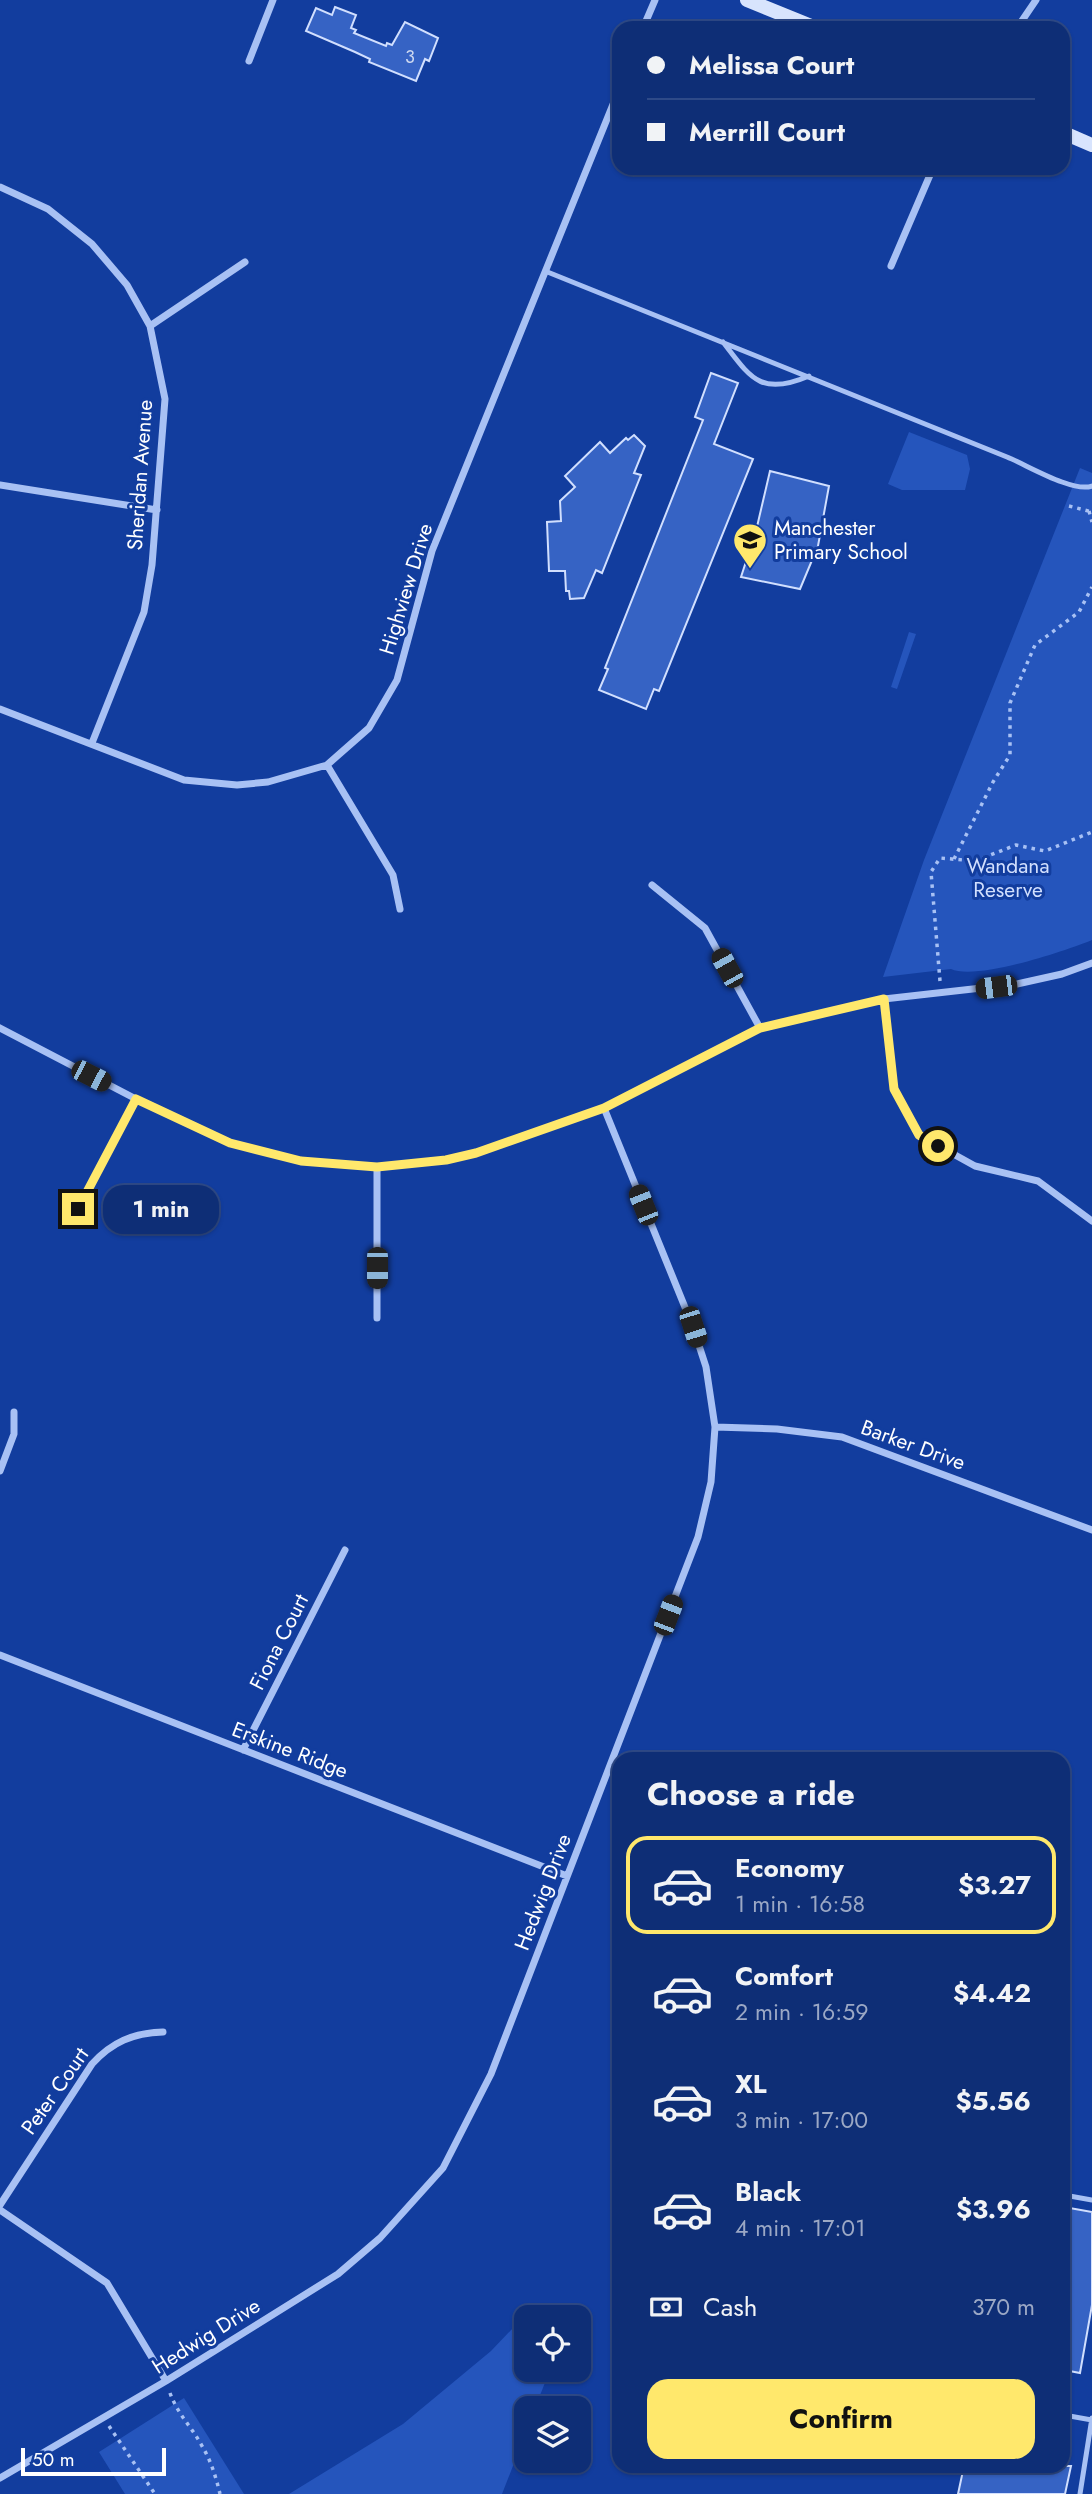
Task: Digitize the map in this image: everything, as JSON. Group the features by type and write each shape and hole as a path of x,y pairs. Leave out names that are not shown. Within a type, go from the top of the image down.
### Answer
{"main road":[{"path":"747,0 799,21"},
{"path":"1070,136 1092,145"}],"street":[{"path":"248,61 273,0"},
{"path":"646,21 655,0"},
{"path":"1022,21 1036,0"},
{"name":"Highview Drive","path":"0,709 184,780 237,785 268,782 327,765 369,728 397,680 432,551 612,107"},
{"path":"891,266 930,175"},
{"name":"Sheridan Avenue","path":"0,187 48,209 92,244 127,285 150,326 165,399 152,565 144,612 92,743"},
{"path":"150,326 246,262"},
{"path":"0,485 157,510"},
{"path":"327,765 393,875 400,909"},
{"path":"652,885 705,928 760,1028"},
{"path":"0,1028 136,1099 230,1143 301,1161 377,1167 446,1160 476,1153 604,1108 760,1028 884,999 1017,984 1062,974 1092,962"},
{"path":"884,999 894,1089 919,1135 975,1166 1038,1181 1092,1221"},
{"path":"78,1209 136,1099"},
{"name":"Hedwig Drive","path":"604,1108 693,1327 706,1367 715,1427 711,1482 698,1537 615,1752"},
{"path":"377,1167 377,1318"},
{"path":"0,1471 14,1434 14,1412"},
{"name":"Barker Drive","path":"715,1427 777,1429 842,1437 1092,1530"},
{"name":"Fiona Court","path":"243,1750 345,1550"},
{"name":"Erskine Ridge","path":"0,1655 567,1876"},
{"name":"Hedwig Drive","path":"0,2478 166,2381 338,2274 387,2230 443,2168 491,2074 612,1760"},
{"name":"Peter Court","path":"0,2204 92,2064 118,2042 136,2035 163,2032"},
{"path":"0,2210 107,2283 166,2381"}],"lane":[{"path":"545,271 1075,486 1092,486"},
{"path":"723,342 746,373 756,380 781,384 796,382 809,376"},
{"path":"1070,2196 1092,2200"},
{"path":"1070,2417 1092,2419 1080,2494"}],"path":[{"path":"1069,506 1090,512 1092,522"},
{"path":"954,859 993,782 1010,755 1010,703 1035,645 1079,612 1092,587"},
{"path":"941,992 931,872 940,858 975,861 1016,845 1045,851 1092,832"},
{"path":"166,2381 176,2410 202,2445 220,2494"},
{"path":"103,2418 155,2494"}],"green space":[{"path":"909,432 967,455 970,469 965,490 902,490 888,484"},
{"name":"Wandana Reserve","path":"1080,468 1092,473 1092,940 999,968 963,972 951,969 883,977 924,860"},
{"path":"909,632 916,634 897,689 891,687"},
{"path":"514,2327 514,2382 545,2382 540,2396 514,2396 514,2463 502,2494 289,2494 403,2424 491,2351"},
{"path":"184,2398 244,2494 125,2494 99,2452"}],"building":[{"path":"335,7 356,15 351,28 356,30 354,33 386,46 387,43 392,45 405,22 438,38 429,61 425,59 416,81 369,62 370,59 306,31 316,8 332,15"},
{"path":"711,373 738,383 714,444 753,459 659,691 654,689 646,709 599,690 608,669 605,668 703,420 695,417"},
{"path":"634,435 645,446 634,473 641,475 602,573 596,570 584,598 570,599 569,591 566,591 565,571 549,571 547,522 561,521 560,501 575,487 565,476 600,442 610,453 626,438 628,440"},
{"path":"770,471 829,486 818,546 800,589 741,577 756,531"},
{"path":"1070,2208 1092,2212 1092,2305 1080,2373 1070,2371"},
{"path":"962,2473 1070,2473 1065,2494 958,2494"}],"place":[{"name":"Manchester Primary School","path":"750,570"}],"route":[{"path":"78,1209 136,1099 230,1143 301,1161 377,1167 446,1160 476,1153 604,1108 760,1028 884,999 894,1089 919,1135 938,1146"}]}
